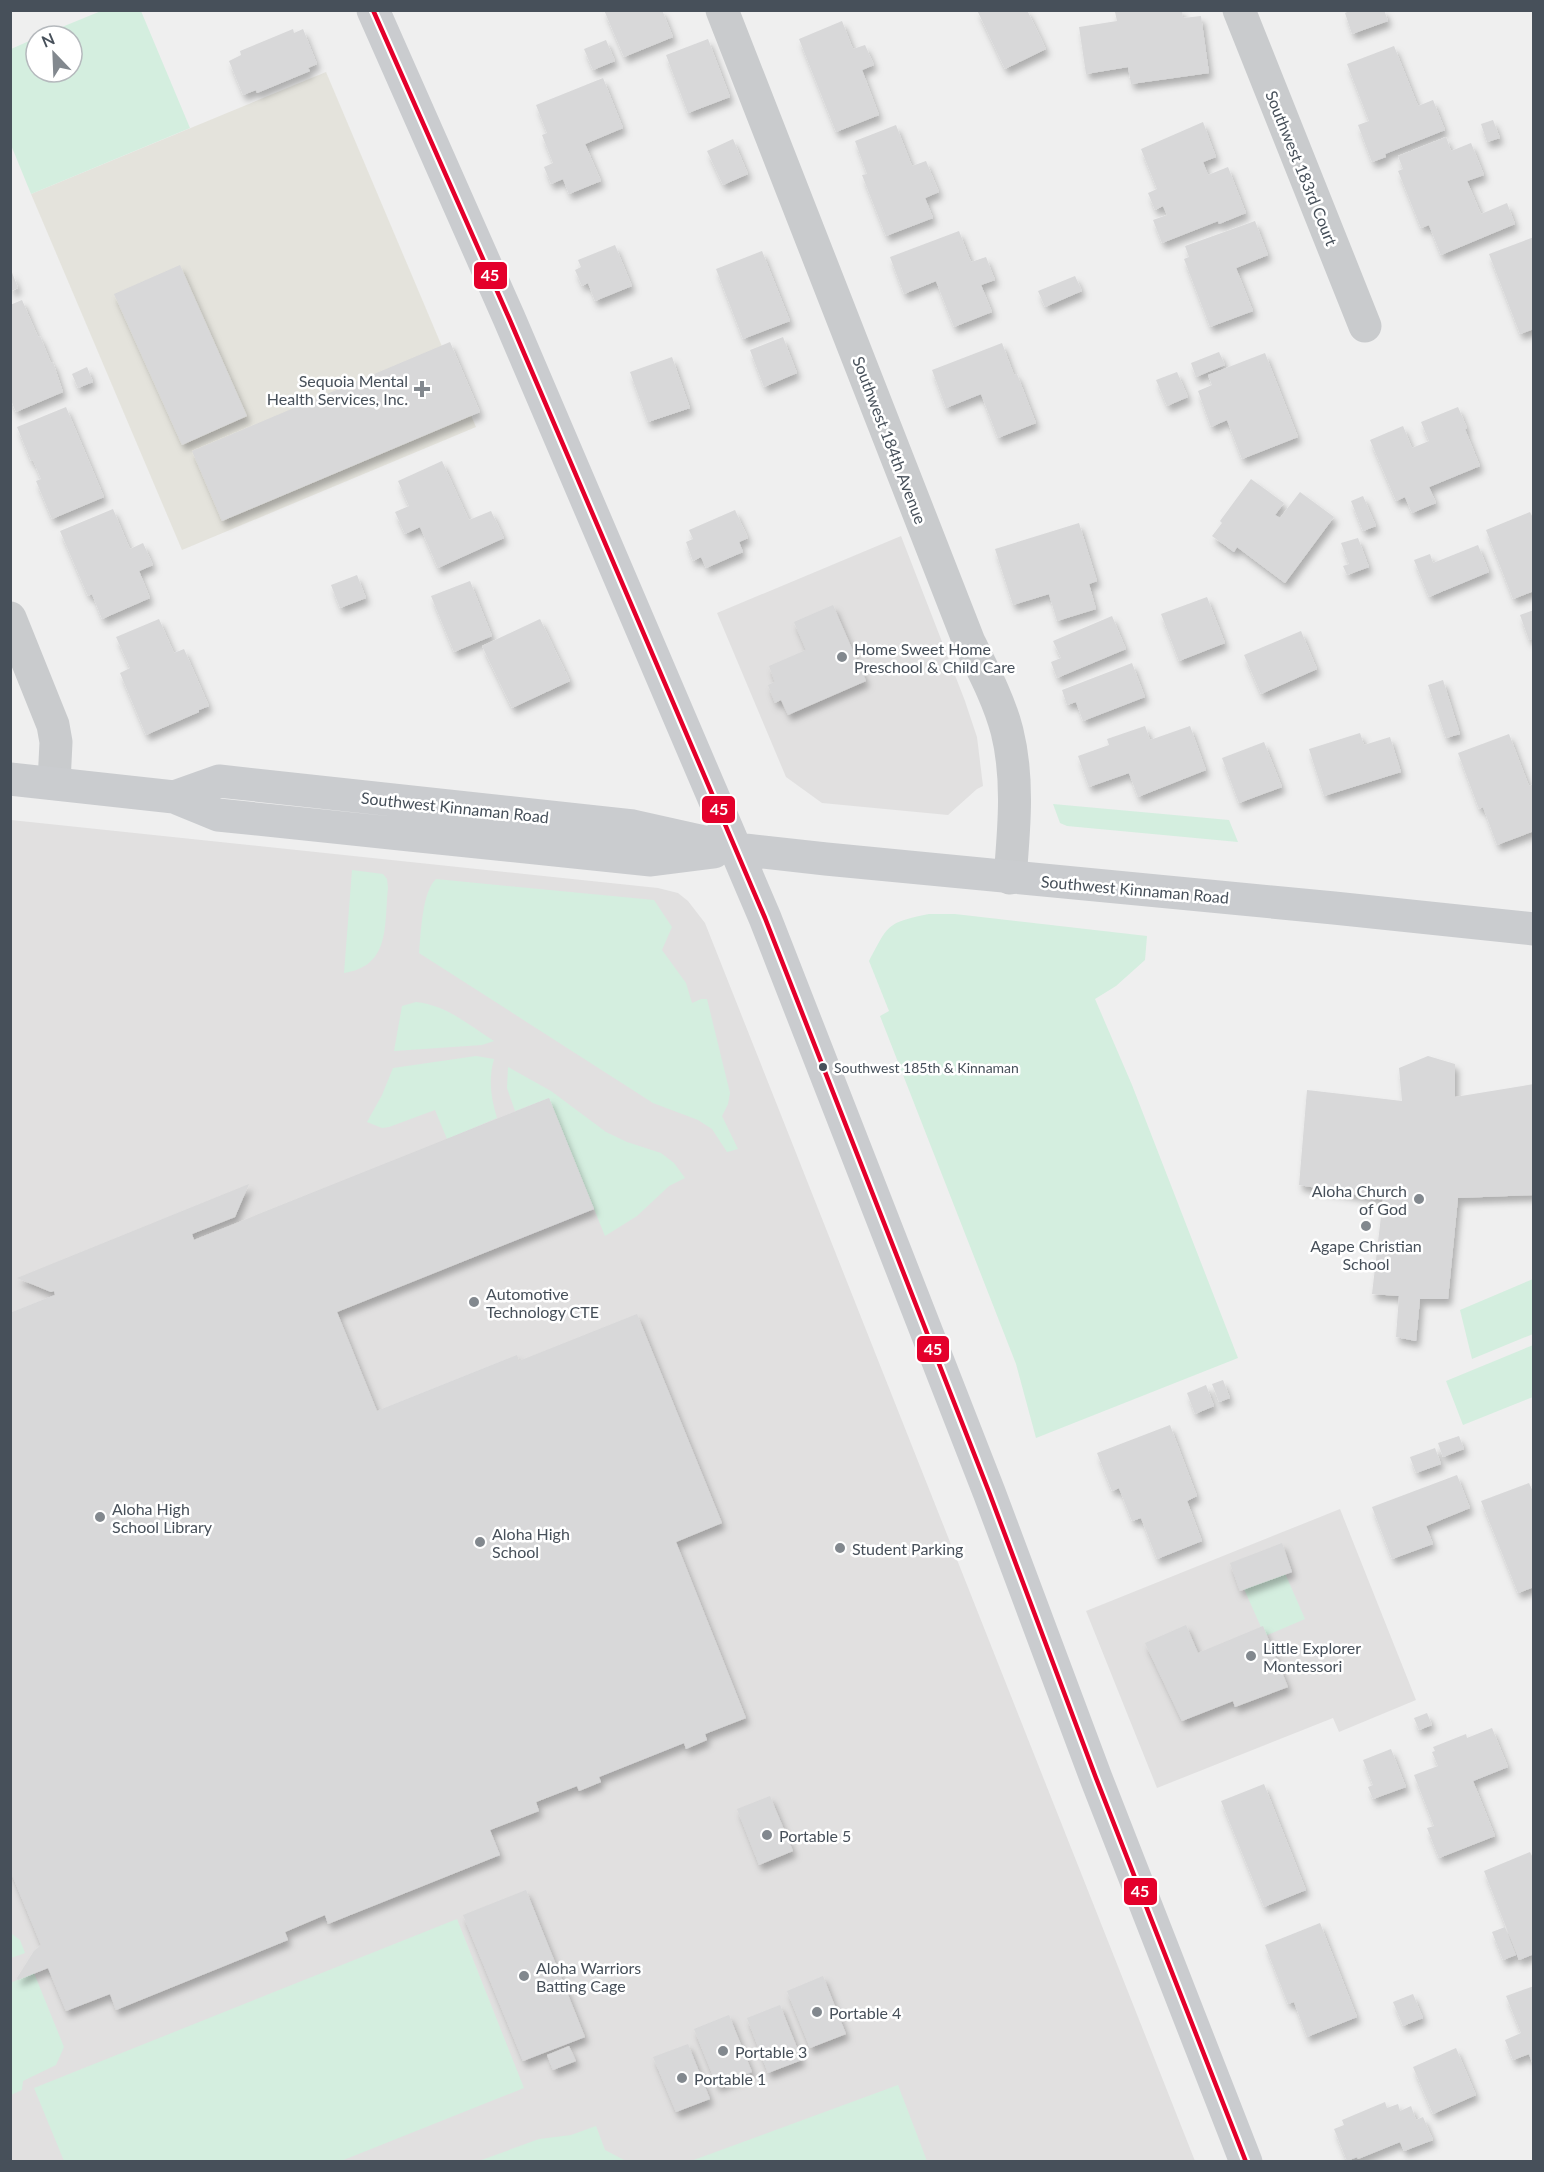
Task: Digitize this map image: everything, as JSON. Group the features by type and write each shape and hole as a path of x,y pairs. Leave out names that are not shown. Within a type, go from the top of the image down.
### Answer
{"main road":[{"path":"373,10 510,318 778,950 985,1481 1096,1778 1246,2162"},
{"name":"Southwest Kinnaman Road","path":"10,779 174,797 219,782 633,826 736,849 1533,929"}],"street":[{"name":"Southwest 184th Avenue","path":"722,10 964,630 990,686 1007,731 1015,794 1010,878"},
{"name":"Southwest 183rd Court","path":"1239,10 1365,326"},
{"path":"10,618 53,724 56,742 54,783"}],"shaded area":[{"path":"326,72 476,427 182,550 31,194"},
{"name":"Home Sweet Home Preschool & Child Care","path":"901,536 977,737 983,786 948,815 822,803 786,777 717,613"},
{"name":"Aloha High School","path":"11,820 658,888 678,893 688,901 705,923 1195,2161 11,2162"},
{"name":"Little Explorer Montessori","path":"1340,1509 1416,1700 1339,1732 1333,1718 1157,1788 1086,1611"}],"green space":[{"path":"101,11 141,11 190,128 31,194 11,145 11,49 24,43 24,84 84,84 84,24 69,24"},
{"path":"1053,804 1229,820 1238,842 1067,826 1060,823"},
{"path":"352,870 383,874 387,879 385,929 378,953 370,962 359,969 344,973"},
{"path":"436,879 654,900 672,927 662,950 686,983 692,1003 707,999 730,1093 722,1116 738,1149 727,1152 712,1129 698,1120 653,1103 419,953 425,903 431,885"},
{"path":"929,914 955,914 1147,936 1145,960 1116,986 1095,999 1132,1085 1238,1358 1036,1438 1016,1364 880,1016 889,1011 869,961 890,927 904,920"},
{"path":"416,1002 447,1011 494,1041 482,1045 394,1051 402,1006"},
{"path":"476,1056 494,1059 491,1089 497,1118 447,1139 435,1110 389,1127 382,1128 367,1122 382,1095 393,1068"},
{"path":"508,1067 551,1091 606,1132 627,1142 661,1153 674,1163 685,1178 669,1186 637,1216 605,1236 549,1098 515,1111 507,1088"},
{"path":"1533,1279 1533,1334 1472,1359 1460,1310"},
{"path":"1533,1345 1533,1397 1463,1425 1446,1381"},
{"path":"1284,1571 1305,1619 1265,1636 1244,1589"},
{"path":"457,1919 524,2088 341,2161 64,2161 34,2088"},
{"path":"11,1929 12,1934 20,1940 25,1953 11,1958"},
{"path":"34,1973 64,2047 56,2065 23,2081 22,2090 11,2095 10,1983"},
{"path":"898,2085 927,2161 691,2161"},
{"path":"596,2126 605,2150 626,2161 479,2161 539,2139 571,2135"}],"building":[{"path":"604,10 662,10 673,37 624,57"},
{"path":"977,10 1027,10 1046,49 1005,69"},
{"path":"1182,10 1183,18 1201,16 1209,73 1131,84 1128,67 1086,74 1079,27 1117,21 1115,12"},
{"path":"1351,10 1384,10 1388,21 1352,34 1345,13"},
{"path":"842,21 853,49 865,45 874,65 862,70 879,115 836,132 799,39"},
{"path":"293,29 294,33 303,29 317,64 308,68 310,71 257,93 256,90 243,95 229,61 241,55 240,51"},
{"path":"708,39 730,97 688,113 666,55"},
{"path":"606,40 615,61 593,70 584,49"},
{"path":"1394,46 1418,106 1433,100 1445,130 1385,154 1386,157 1372,162 1358,125 1369,121 1347,64"},
{"path":"603,78 623,128 585,144 601,181 569,194 563,179 551,184 544,167 553,163 542,135 547,133 536,105"},
{"path":"1493,120 1500,138 1487,142 1481,124"},
{"path":"1203,122 1216,157 1203,162 1208,175 1228,167 1246,213 1219,224 1218,221 1162,243 1153,220 1167,215 1163,206 1155,210 1148,193 1157,189 1141,149"},
{"path":"896,125 912,166 926,161 939,192 925,198 933,218 886,236 862,175 867,174 855,141"},
{"path":"1446,137 1451,151 1471,143 1484,175 1467,181 1481,214 1507,203 1515,224 1441,255 1429,225 1421,228 1398,171 1403,169 1398,156"},
{"path":"733,139 748,174 723,185 707,151"},
{"path":"1255,221 1268,255 1236,268 1253,311 1210,327 1184,259 1189,257 1185,246"},
{"path":"959,231 971,262 986,257 995,280 981,285 992,312 954,327 936,281 904,294 890,257"},
{"path":"1534,237 1534,329 1520,334 1489,254"},
{"path":"615,245 632,286 595,301 588,283 582,286 575,270 581,267 578,260"},
{"path":"762,251 790,321 743,339 716,269"},
{"path":"180,265 247,416 182,445 114,294"},
{"path":"11,270 18,288 11,291"},
{"path":"1075,276 1082,291 1045,307 1038,291"},
{"path":"22,300 51,363 53,362 63,392 16,412 10,398 10,305"},
{"path":"783,337 797,373 764,387 750,350"},
{"path":"450,342 480,412 222,521 192,451"},
{"path":"1002,343 1036,423 998,438 981,394 946,408 932,370"},
{"path":"1219,352 1225,365 1196,377 1191,363"},
{"path":"1265,353 1298,437 1242,459 1227,420 1211,427 1198,391 1212,385 1208,375"},
{"path":"672,357 690,408 648,422 630,372"},
{"path":"87,367 93,382 78,388 72,374"},
{"path":"1177,372 1188,397 1167,406 1156,380"},
{"path":"66,407 104,497 52,519 36,481 41,479 17,427"},
{"path":"1458,407 1480,466 1429,487 1436,503 1412,513 1405,497 1396,501 1370,440 1403,426 1412,448 1429,441 1421,422"},
{"path":"442,461 469,520 491,511 504,538 438,568 420,527 405,534 395,512 409,506 398,481"},
{"path":"1251,479 1284,503 1275,515 1280,518 1300,492 1334,517 1285,583 1237,547 1234,552 1212,536 1222,523 1220,521"},
{"path":"1363,496 1376,526 1363,531 1351,501"},
{"path":"113,509 130,549 143,543 153,565 139,571 150,598 102,619 92,594 88,596 60,531"},
{"path":"735,510 748,538 739,542 743,552 706,568 701,557 693,561 686,542 693,539 689,530"},
{"path":"1530,512 1534,520 1534,591 1513,599 1486,530"},
{"path":"1079,523 1097,581 1089,584 1096,609 1057,621 1049,594 1013,605 995,549"},
{"path":"1358,538 1369,567 1347,575 1343,566 1349,564 1341,543"},
{"path":"1478,545 1489,572 1429,597 1414,560 1430,554 1433,563"},
{"path":"357,575 366,598 340,608 331,585"},
{"path":"470,581 492,636 454,652 431,596"},
{"path":"1207,597 1225,643 1179,661 1161,614"},
{"path":"833,605 866,681 788,715 781,700 775,703 768,685 775,682 769,666 806,650 794,622"},
{"path":"1534,610 1534,638 1529,640 1520,615"},
{"path":"1112,616 1126,649 1057,678 1051,662 1061,658 1053,641"},
{"path":"159,619 174,653 184,649 209,706 146,735 120,673 130,668 116,637"},
{"path":"540,619 570,681 512,708 482,646"},
{"path":"1301,631 1317,669 1261,694 1244,655"},
{"path":"1132,663 1145,697 1083,721 1076,702 1067,705 1062,690"},
{"path":"1443,680 1460,734 1446,738 1428,685"},
{"path":"1145,726 1150,740 1190,726 1206,770 1138,797 1129,773 1089,787 1078,756 1109,745 1107,739"},
{"path":"1360,733 1364,745 1390,737 1401,772 1324,796 1309,749"},
{"path":"1509,734 1529,786 1534,784 1534,831 1497,845 1483,807 1479,809 1458,753"},
{"path":"1264,742 1282,787 1239,803 1222,758"},
{"name":"Aloha Church of God","path":"1428,1056 1455,1064 1455,1097 1534,1084 1534,1195 1458,1198 1448,1299 1420,1299 1416,1341 1396,1337 1399,1296 1372,1294 1383,1199 1299,1185 1307,1090 1402,1101 1399,1068"},
{"path":"549,1098 594,1209 337,1312 377,1411 517,1355 519,1361 637,1314 722,1523 676,1542 746,1718 705,1734 707,1740 686,1749 684,1743 599,1777 601,1782 579,1791 577,1786 536,1802 539,1811 490,1830 500,1855 328,1924 325,1915 285,1932 288,1940 116,2010 110,1994 66,2011 48,1968 18,1980 17,1978 34,1951 41,1945 10,1870 10,1313 55,1295 54,1291 51,1292 17,1278 249,1184 235,1217 192,1234 194,1240"},
{"path":"1223,1380 1230,1398 1219,1402 1212,1384"},
{"path":"1206,1385 1214,1406 1195,1414 1187,1393"},
{"path":"1170,1425 1197,1496 1187,1501 1202,1541 1157,1559 1141,1518 1132,1521 1119,1488 1112,1491 1097,1453"},
{"path":"1459,1436 1464,1449 1443,1457 1438,1443"},
{"path":"1435,1448 1441,1464 1416,1473 1410,1457"},
{"path":"1457,1475 1470,1508 1426,1526 1433,1544 1392,1559 1372,1507"},
{"path":"1529,1483 1534,1494 1534,1587 1518,1593 1481,1501"},
{"path":"1282,1543 1292,1572 1240,1591 1230,1563"},
{"path":"1186,1625 1198,1653 1263,1626 1288,1687 1235,1707 1233,1701 1182,1721 1145,1643"},
{"path":"1427,1713 1432,1725 1419,1730 1414,1718"},
{"path":"1492,1728 1508,1767 1473,1781 1495,1836 1439,1858 1427,1828 1434,1826 1414,1775 1438,1766 1432,1752 1435,1751 1433,1747 1466,1734 1467,1738"},
{"path":"1391,1749 1406,1787 1373,1799 1368,1787 1373,1785 1363,1760"},
{"path":"1264,1784 1306,1890 1264,1907 1221,1801"},
{"name":"Portable 5","path":"770,1796 793,1851 759,1865 737,1809"},
{"path":"1530,1852 1534,1860 1534,1954 1519,1960 1484,1871"},
{"name":"Aloha Warriors Batting Cage","path":"526,1890 585,2037 523,2061 463,1915"},
{"path":"1320,1923 1357,2017 1307,2037 1294,2002 1288,2004 1265,1945"},
{"path":"1505,1927 1516,1955 1503,1960 1492,1932"},
{"name":"Portable 4","path":"823,1976 846,2034 810,2048 787,1991"},
{"path":"1534,1986 1533,2065 1529,2054 1513,2060 1505,2040 1521,2033 1506,1996"},
{"path":"1413,1994 1423,2018 1403,2026 1393,2002"},
{"name":"Portable 3","path":"780,2005 802,2060 768,2073 747,2018"},
{"name":"Portable 3","path":"729,2015 752,2072 717,2086 694,2029"},
{"name":"Portable 1","path":"688,2044 710,2099 676,2112 653,2057"},
{"path":"569,2046 576,2061 553,2070 547,2055"},
{"path":"1456,2048 1476,2095 1433,2114 1413,2067"},
{"path":"1385,2102 1387,2108 1398,2104 1400,2111 1411,2106 1416,2120 1423,2117 1433,2140 1404,2151 1400,2142 1358,2159 1357,2157 1347,2161 1334,2129 1344,2125 1342,2120"}],"transit line":[{"name":"45","path":"373,10 509,318 765,918 989,1492 1096,1778 1246,2162"}],"place":[{"name":"Sequoia Mental Health Services, Inc.","path":"422,389"},
{"name":"Home Sweet Home Preschool & Child Care","path":"842,657"},
{"name":"Southwest 185th & Kinnaman","path":"823,1067"},
{"name":"Aloha Church of God","path":"1419,1199"},
{"name":"Agape Christian School","path":"1366,1226"},
{"name":"Automotive Technology CTE","path":"474,1302"},
{"name":"Aloha High School Library","path":"100,1517"},
{"name":"Aloha High School","path":"480,1542"},
{"name":"Student Parking","path":"840,1548"},
{"name":"Little Explorer Montessori","path":"1251,1656"},
{"name":"Portable 5","path":"767,1835"},
{"name":"Aloha Warriors Batting Cage","path":"524,1976"},
{"name":"Portable 4","path":"817,2012"},
{"name":"Portable 3","path":"723,2051"},
{"name":"Portable 1","path":"682,2078"}]}
